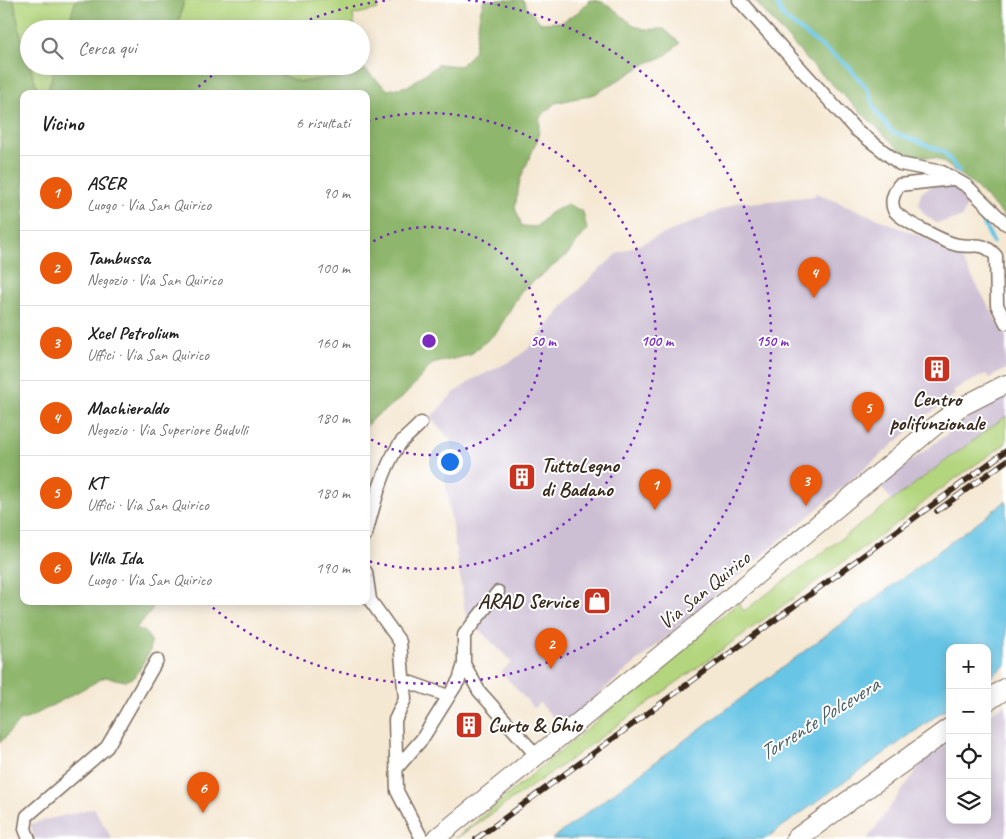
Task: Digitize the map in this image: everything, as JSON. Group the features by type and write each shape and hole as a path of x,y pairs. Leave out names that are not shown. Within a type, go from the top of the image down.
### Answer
{"main road":[{"name":"Via San Quirico","path":"435,839 942,421 961,407 1006,384"},
{"path":"991,698 1006,688"},
{"path":"796,839 946,731"}],"street":[{"path":"739,0 855,129 900,164 942,172 967,186 1006,224"},
{"path":"952,179 900,185 894,193 892,202 894,209 898,216 935,236 957,245 980,245 990,249 996,256 997,305 1006,323"},
{"path":"370,519 377,494 396,449 422,422"},
{"path":"396,769 422,739 459,680 464,664 464,635 498,592"},
{"path":"370,600 400,642 405,699 395,720 397,791 422,839"},
{"path":"28,839 25,829 27,816 107,747 157,660"},
{"path":"464,664 479,691 536,755"},
{"path":"403,680 448,696"}],"shaded area":[{"path":"942,183 953,186 964,193 967,206 961,218 936,223 923,213 919,204 921,192"},
{"path":"816,193 958,252 1006,337 1006,369 989,378 986,374 953,390 955,395 948,399 949,401 930,413 561,726 540,703 534,708 501,672 512,662 466,617 444,473 451,451 450,439 430,418 455,392 474,379 513,360 528,349 569,300 617,254 741,201 751,203 814,196"},
{"path":"1006,396 1006,416 892,501 880,485 964,421"},
{"path":"1006,704 1006,839 867,839 924,760 946,745 946,824 991,824 991,713"},
{"path":"94,808 112,839 35,839 30,824"}],"green space":[{"path":"0,0 14,0 20,34 20,75 33,75 38,90 20,90 20,605 154,605 149,614 136,628 145,632 151,641 150,651 135,677 125,681 105,677 29,718 19,721 0,743"},
{"path":"14,0 76,0 70,20 20,20 20,34"},
{"path":"76,0 184,0 179,20 70,20"},
{"path":"184,0 376,0 378,9 353,15 354,20 179,20"},
{"path":"484,0 523,0 527,8 541,23 562,22 578,12 590,0 599,1 613,8 637,27 664,29 680,43 665,56 647,63 595,94 555,103 540,117 538,138 520,180 515,208 522,226 536,227 550,213 568,204 583,212 587,230 567,255 521,291 497,332 470,355 432,364 404,396 370,422 370,90 48,90 52,75 281,75 300,82 349,75 370,74 388,90 408,86 439,64 460,66 474,52"},
{"path":"754,0 1006,0 1006,218 975,186 939,159 911,154 898,148 810,63"},
{"path":"33,75 52,75 48,90 38,90"},
{"path":"281,75 349,75 300,82"},
{"path":"1006,416 1006,443 568,761 455,839 738,603 744,611"}],"water":[{"name":"Torrente Polcevera","path":"1006,501 1006,665 991,676 991,644 946,644 946,709 765,839 552,839"}],"waterway":[{"path":"775,0 784,18 848,66 868,90 875,109 891,131 944,152 959,172"},
{"path":"972,198 993,242"}],"railway":[{"path":"476,839 1006,451"},
{"path":"937,511 1006,461"}],"place":[{"name":"Machieraldo","path":"814,298"},
{"name":"Centro polifunzionale","path":"937,369"},
{"name":"KT","path":"868,433"},
{"name":"TuttoLegno di Badano","path":"522,477"},
{"name":"Xcel Petrolium","path":"806,506"},
{"name":"ASER","path":"655,510"},
{"name":"ARAD Service","path":"597,601"},
{"name":"Tambussa","path":"551,669"},
{"name":"Curto & Ghio","path":"469,725"},
{"name":"Villa Ida","path":"203,813"}]}
